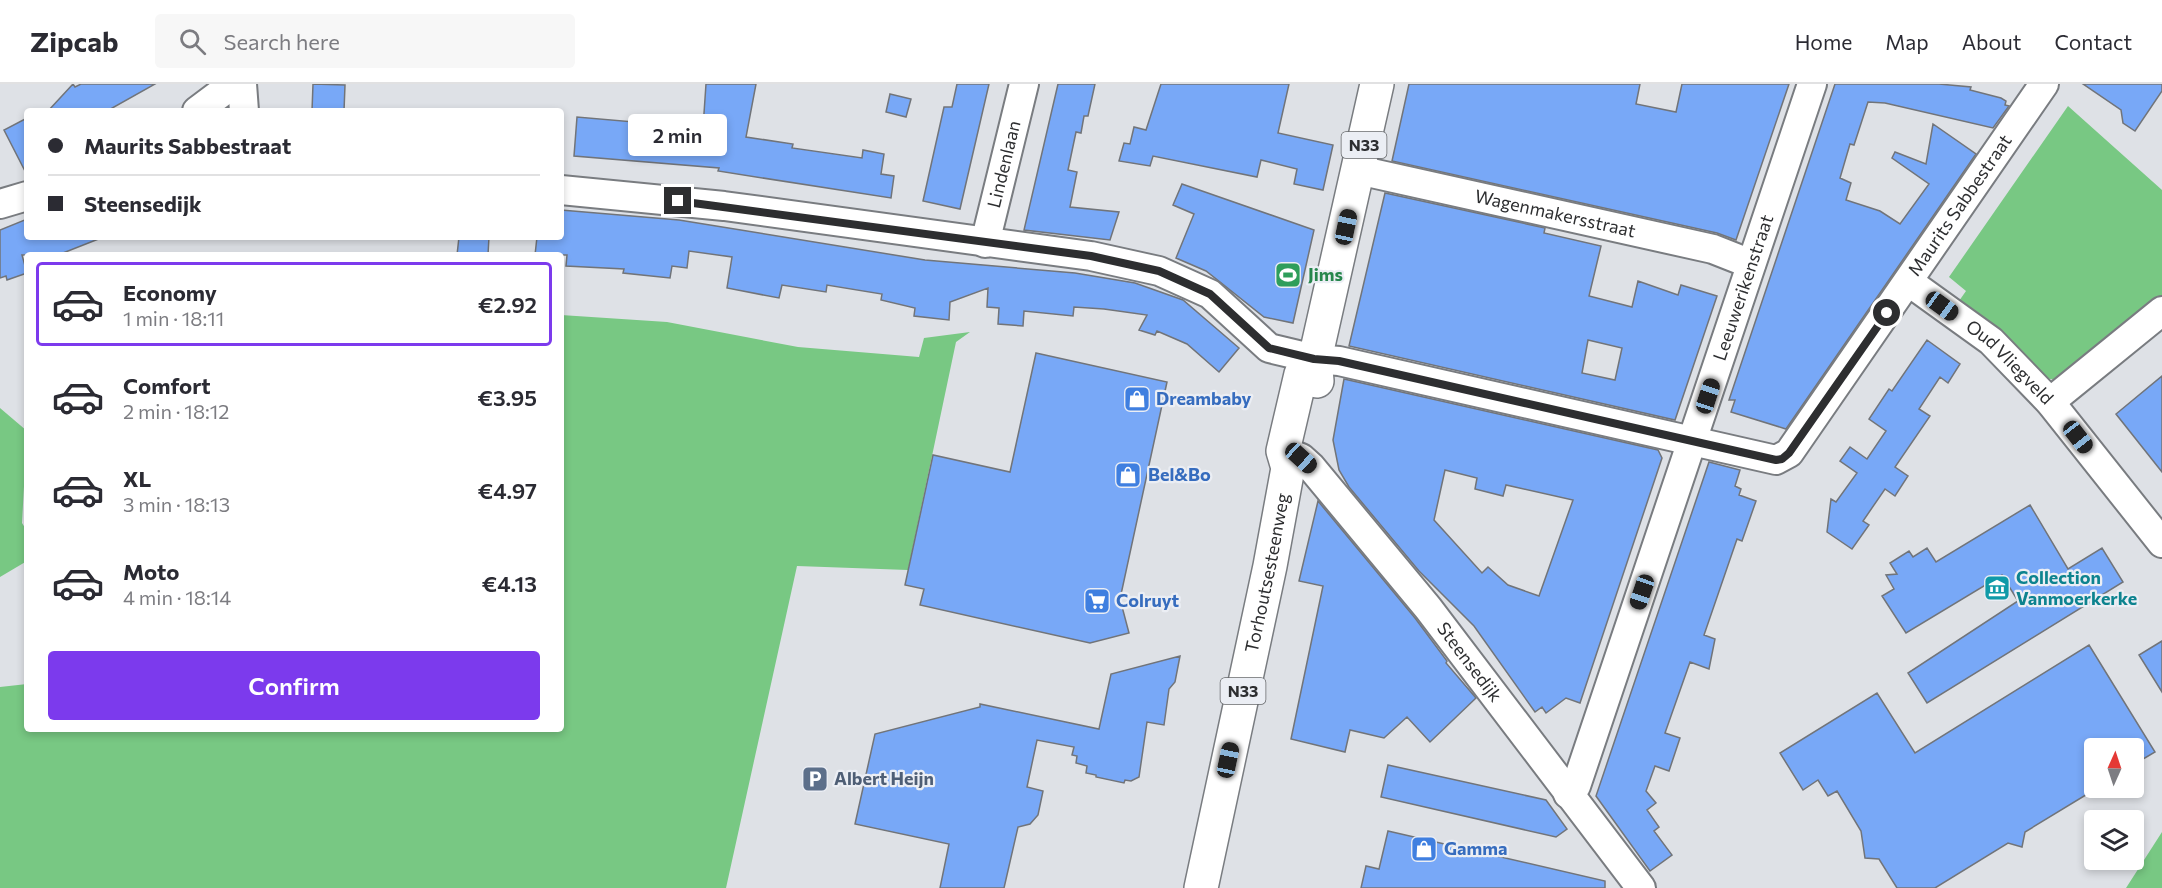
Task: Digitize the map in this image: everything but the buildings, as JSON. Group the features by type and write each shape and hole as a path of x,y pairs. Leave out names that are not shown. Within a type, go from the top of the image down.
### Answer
{"main road":[{"name":"Torhoutsesteenweg","path":"1201,888 1268,576 1290,459 1301,374 1314,359 1377,84"}],"street":[{"path":"201,108 233,84"},
{"path":"242,84 244,108"},
{"name":"Lindenlaan","path":"985,243 1024,84"},
{"name":"Leeuwerikenstraat","path":"1568,794 1576,786 1812,84"},
{"name":"Maurits Sabbestraat","path":"1693,441 1776,460 1782,459 1789,453 1909,282 2038,85"},
{"name":"Wagenmakersstraat","path":"1358,170 1713,249 1751,264"},
{"path":"564,190 724,206 1091,256 1159,271 1210,294 1269,348 1314,359 1339,361 1693,441"},
{"path":"0,204 24,197"},
{"name":"Oud Vliegveld","path":"1909,282 1991,341 2050,402 2162,543"},
{"path":"2050,402 2162,311"},
{"name":"Steensedijk","path":"1290,459 1428,608 1639,886"}],"green space":[{"path":"2068,106 2162,190 2162,296 2061,381 2045,378 2006,336 1959,301 1966,291 1949,277"},
{"path":"564,315 667,322 798,347 919,357 924,338 970,332 956,342 908,570 797,566 726,888 0,888 0,687 24,684 24,732 564,732"},
{"path":"0,408 24,428 22,523 24,526 24,563 0,577"},
{"path":"2162,832 2162,888 2126,888 2138,870 2144,870 2144,860"}],"place":[{"name":"Jims","path":"1288,275"},
{"name":"Dreambaby","path":"1137,399"},
{"name":"Bel&Bo","path":"1128,475"},
{"name":"Collection Vanmoerkerke","path":"1997,588"},
{"name":"Colruyt","path":"1097,601"},
{"name":"Albert Heijn","path":"815,779"},
{"name":"Gamma","path":"1424,849"}],"route":[{"path":"678,201 1091,256 1159,271 1210,294 1269,348 1280,352 1339,361 1776,460 1782,459 1789,453 1887,313"}]}
